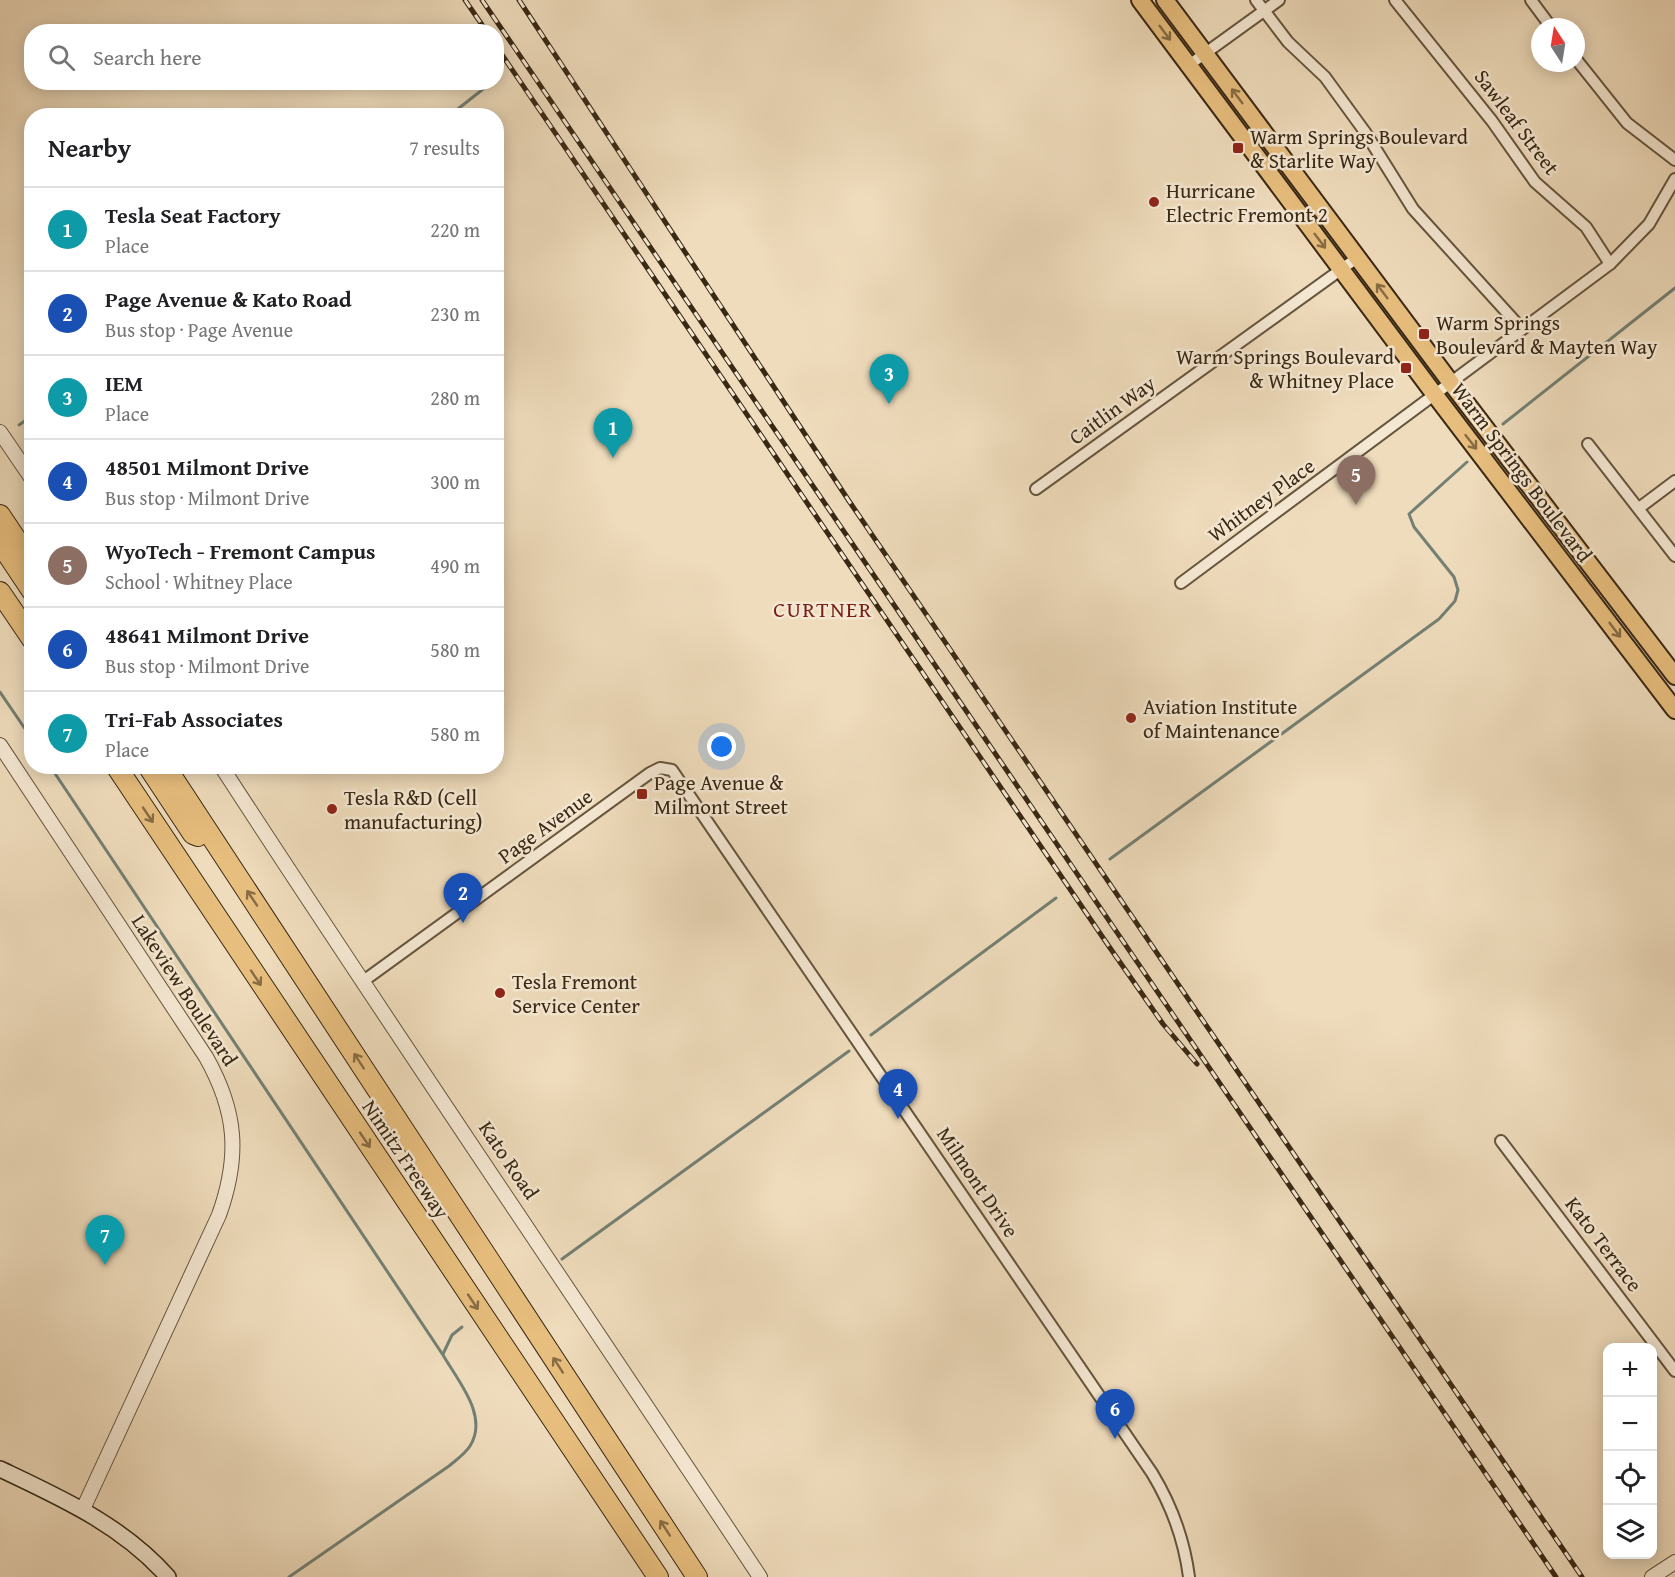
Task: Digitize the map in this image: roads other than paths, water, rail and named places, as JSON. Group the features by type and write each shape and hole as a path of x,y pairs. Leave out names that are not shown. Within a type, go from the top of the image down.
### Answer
{"highway":[{"path":"0,515 24,551"},
{"path":"0,543 24,579"},
{"path":"0,592 24,627"},
{"name":"Nimitz Freeway","path":"121,774 658,1577"},
{"path":"153,774 193,834 213,839"},
{"name":"Nimitz Freeway","path":"170,774 697,1577"}],"main road":[{"name":"Warm Springs Boulevard","path":"1140,0 1435,395 1675,710"},
{"name":"Warm Springs Boulevard","path":"1165,0 1451,383 1675,676"},
{"path":"1564,564 1576,566 1610,607 1631,618"},
{"path":"0,1469 83,1509 129,1540 168,1577"}],"street":[{"path":"1256,0 1288,42 1325,76 1365,132 1413,209 1521,328"},
{"path":"1189,65 1279,0"},
{"name":"Sawleaf Street","path":"1395,0 1492,121 1535,182 1586,227 1610,264"},
{"path":"1531,0 1544,18"},
{"path":"1585,70 1627,123 1675,160"},
{"name":"Whitney Place","path":"1180,583 1610,264 1649,224 1675,179"},
{"name":"Caitlin Way","path":"1036,489 1357,258"},
{"path":"0,432 24,467"},
{"path":"1588,444 1675,556"},
{"path":"1639,508 1675,481"},
{"name":"Lakeview Boulevard","path":"0,746 206,1057 225,1095 233,1137 232,1176 219,1215 83,1509"},
{"name":"Page Avenue","path":"362,982 650,773 665,768"},
{"name":"Milmont Drive","path":"665,768 675,773 1152,1473 1175,1515 1183,1539 1188,1577"},
{"name":"Kato Road","path":"226,774 362,982 544,1250 760,1577"},
{"name":"Kato Terrace","path":"1500,1141 1675,1371"},
{"path":"1652,1577 1675,1562"}],"waterway":[{"path":"459,108 482,90"},
{"path":"1503,424 1675,288"},
{"path":"19,425 24,422"},
{"path":"1110,859 1439,619 1455,601 1458,590 1454,577 1414,527 1409,514 1467,462"},
{"path":"0,692 24,727"},
{"path":"55,774 443,1355 463,1387 474,1411 475,1435 466,1452 289,1577"},
{"path":"871,1035 1056,898"},
{"path":"562,1259 849,1051"},
{"path":"443,1354 452,1335 462,1327"}],"railway":[{"path":"465,0 482,24"},
{"path":"482,0 498,24"},
{"path":"519,0 849,501 1582,1577"},
{"path":"504,32 1556,1577"},
{"path":"504,58 1108,945 1163,1024 1197,1064"}],"place":[{"name":"Warm Springs Boulevard & Starlite Way","path":"1238,148"},
{"name":"Hurricane Electric Fremont 2","path":"1154,202"},
{"name":"Warm Springs Boulevard & Mayten Way","path":"1424,334"},
{"name":"Warm Springs Boulevard & Whitney Place","path":"1406,368"},
{"name":"IEM","path":"889,404"},
{"name":"Tesla Seat Factory","path":"613,458"},
{"name":"WyoTech - Fremont Campus","path":"1356,505"},
{"name":"Aviation Institute of Maintenance","path":"1131,718"},
{"name":"Page Avenue & Milmont Street","path":"642,794"},
{"name":"Tesla R&D (Cell manufacturing)","path":"332,809"},
{"name":"Page Avenue & Kato Road","path":"463,923"},
{"name":"Tesla Fremont Service Center","path":"500,993"},
{"name":"48501 Milmont Drive","path":"898,1119"},
{"name":"Tri-Fab Associates","path":"105,1265"},
{"name":"48641 Milmont Drive","path":"1115,1439"}],"district":[{"name":"CURTNER","path":"823,609"}]}
